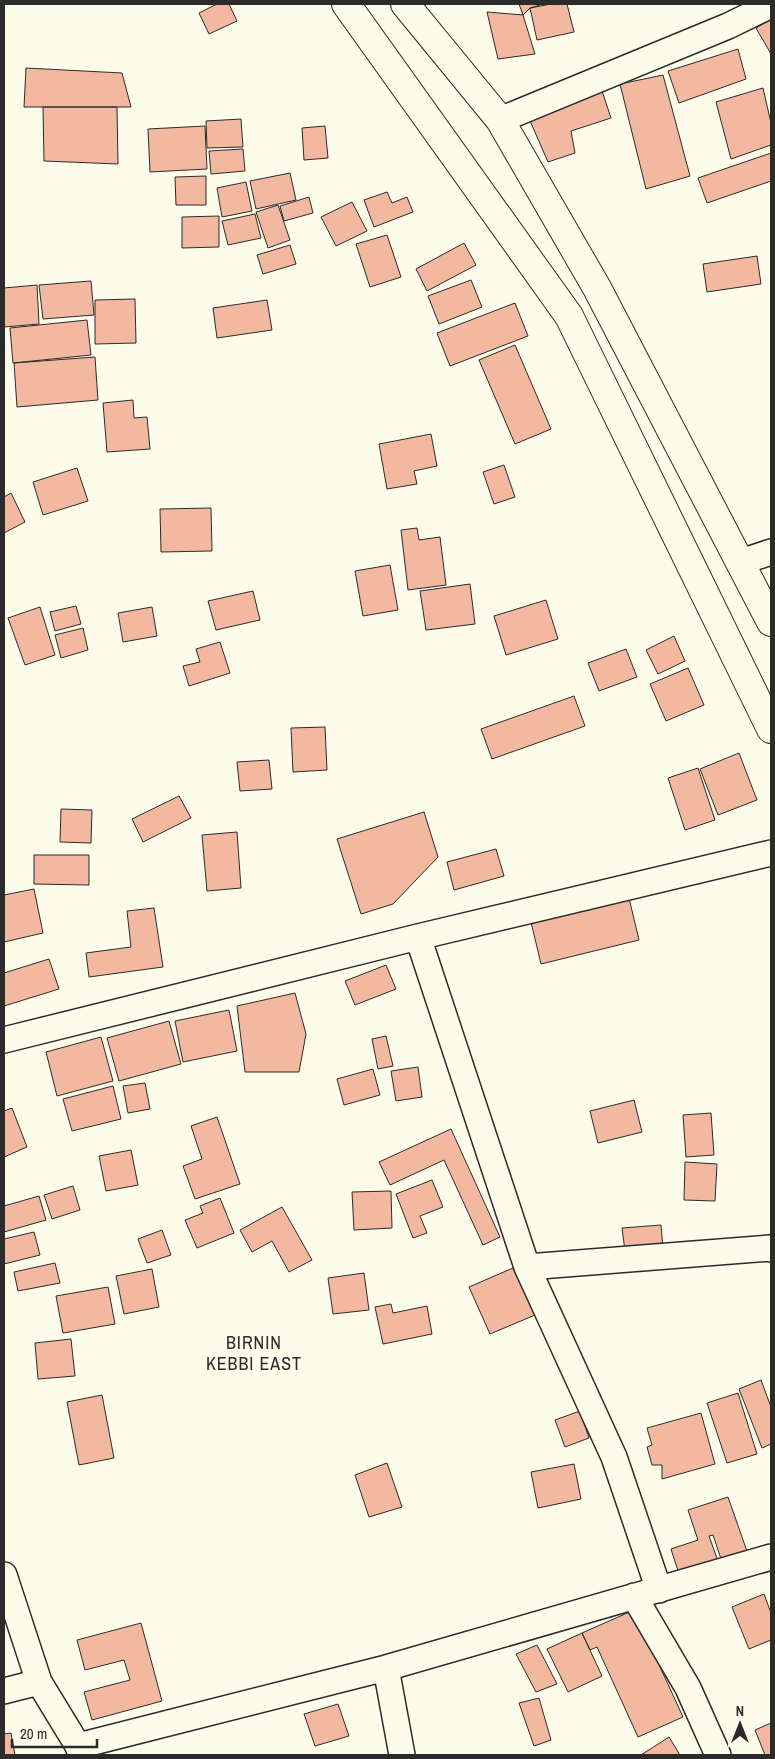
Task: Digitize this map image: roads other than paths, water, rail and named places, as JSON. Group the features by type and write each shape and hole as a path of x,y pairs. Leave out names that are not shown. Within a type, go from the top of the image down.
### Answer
{"street":[{"path":"346,4 569,316 771,729"},
{"path":"405,4 500,120 597,288 771,622"},
{"path":"500,120 719,30 771,5"},
{"path":"741,562 771,552"},
{"path":"4,1040 418,937 771,854"},
{"path":"418,937 527,1267 614,1457 659,1590"},
{"path":"527,1267 771,1249"},
{"path":"4,1575 39,1682 79,1751 386,1668 771,1557"},
{"path":"634,1596 688,1688 718,1755"},
{"path":"386,1668 402,1755"},
{"path":"4,1691 39,1682"}],"district":[{"name":"BIRNIN KEBBI EAST","path":"254,1352"}]}
